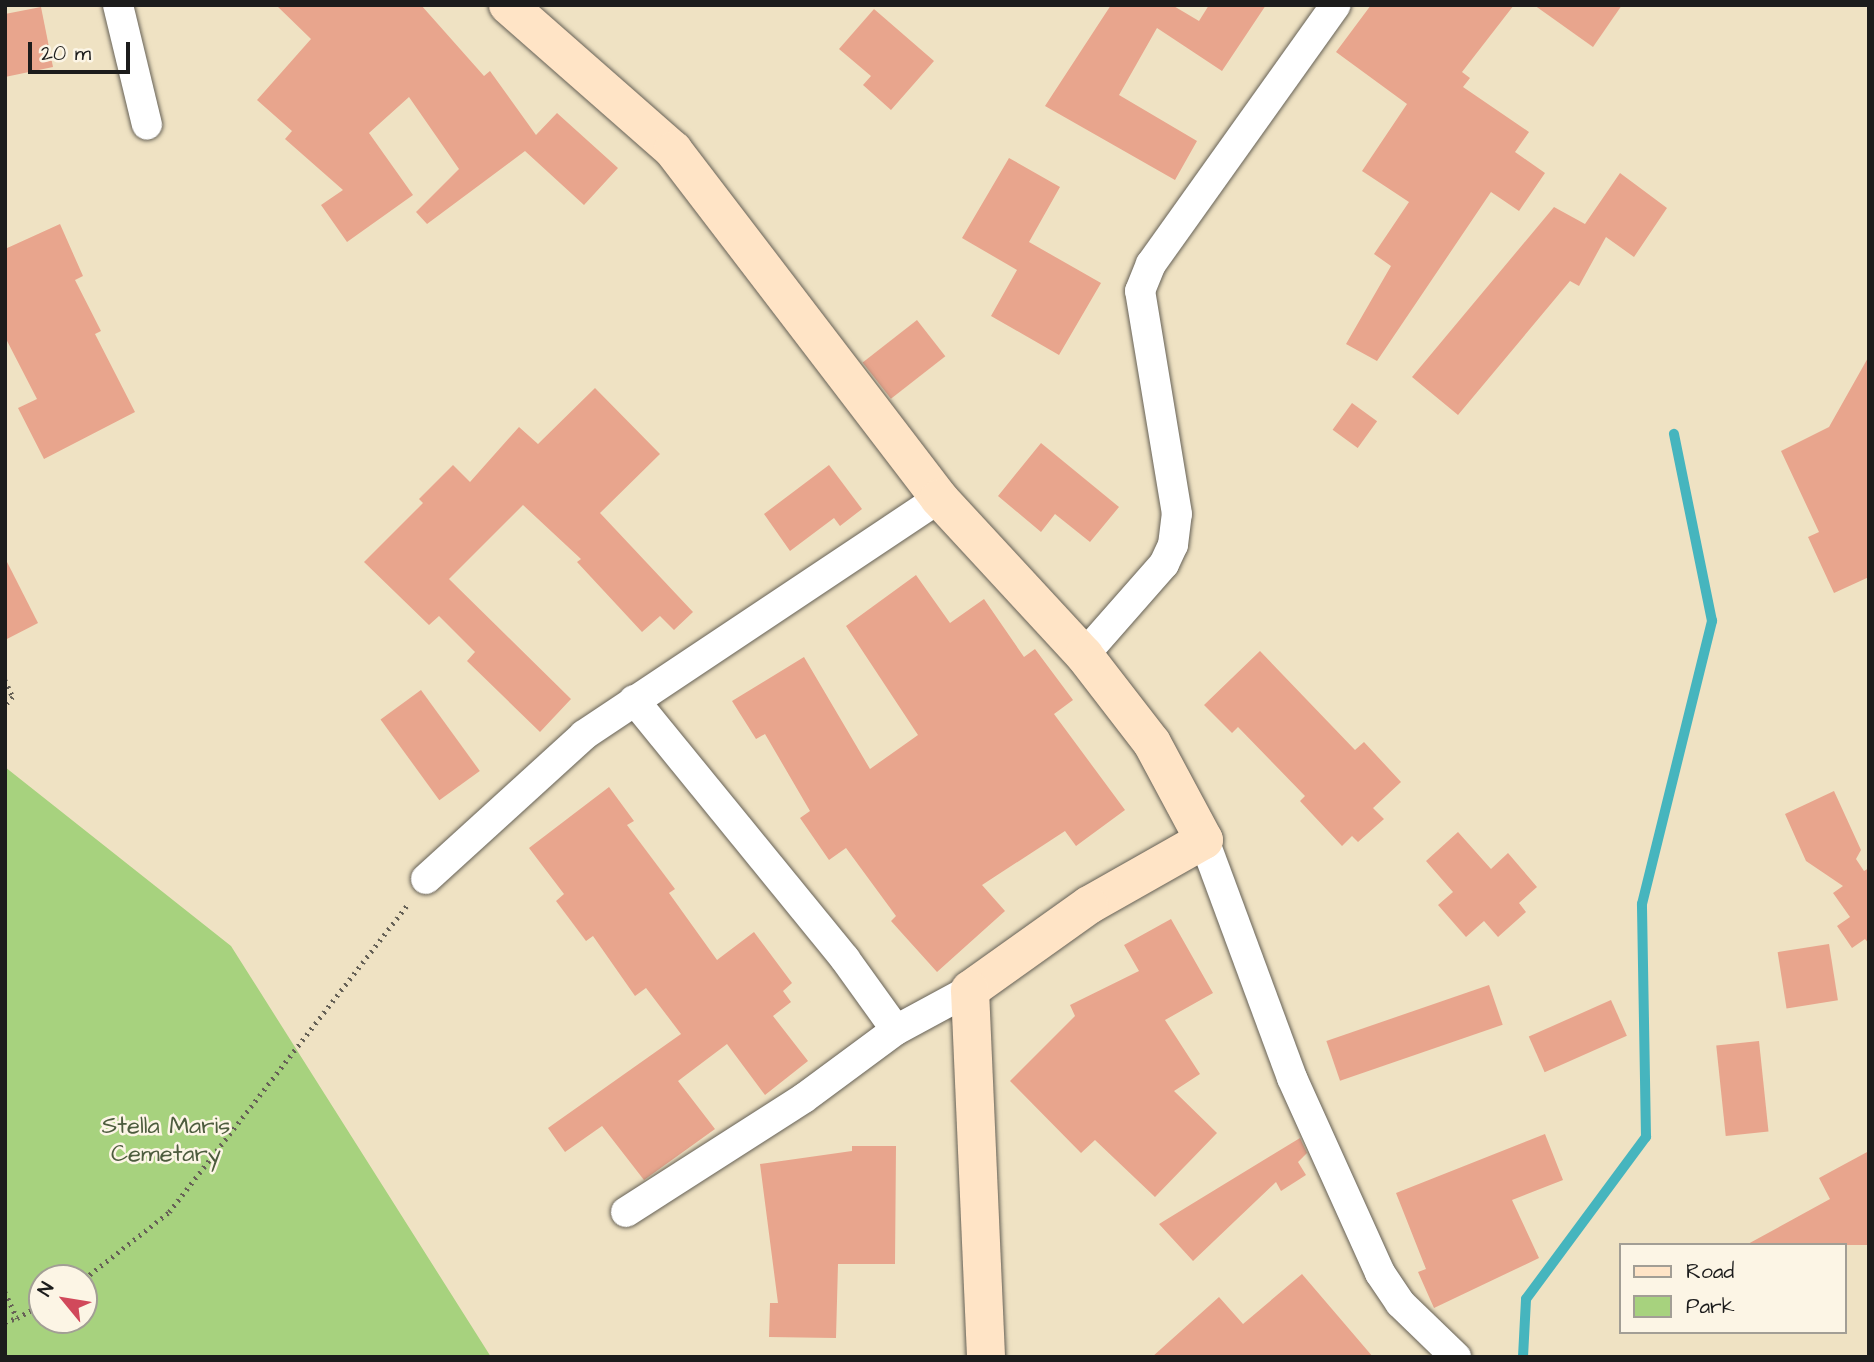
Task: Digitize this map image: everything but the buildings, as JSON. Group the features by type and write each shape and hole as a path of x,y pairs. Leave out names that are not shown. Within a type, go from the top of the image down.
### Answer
{"street":[{"path":"118,5 147,125"},
{"path":"508,5 673,150 939,498 1084,655 1152,743 1204,840 1292,1078 1380,1273 1400,1303 1456,1357"},
{"path":"1084,655 1164,564 1173,545 1177,514 1163,415 1141,311 1143,282 1151,264 1249,122 1336,5"},
{"path":"426,879 584,735 939,498"},
{"path":"634,700 845,959 896,1030"},
{"path":"626,1212 804,1098 896,1030 970,989 1089,905 1204,840"},
{"path":"970,989 986,1357"}],"path":[{"path":"5,680 13,697 5,706"},
{"path":"98,1268 169,1212 426,879"},
{"path":"5,1292 17,1318"},
{"path":"5,1322 28,1312"}],"green space":[{"name":"Stella Maris Cemetary","path":"5,767 231,946 491,1357 5,1357"}],"waterway":[{"path":"1523,1357 1526,1299 1646,1137 1642,904 1712,621 1674,434"}]}
